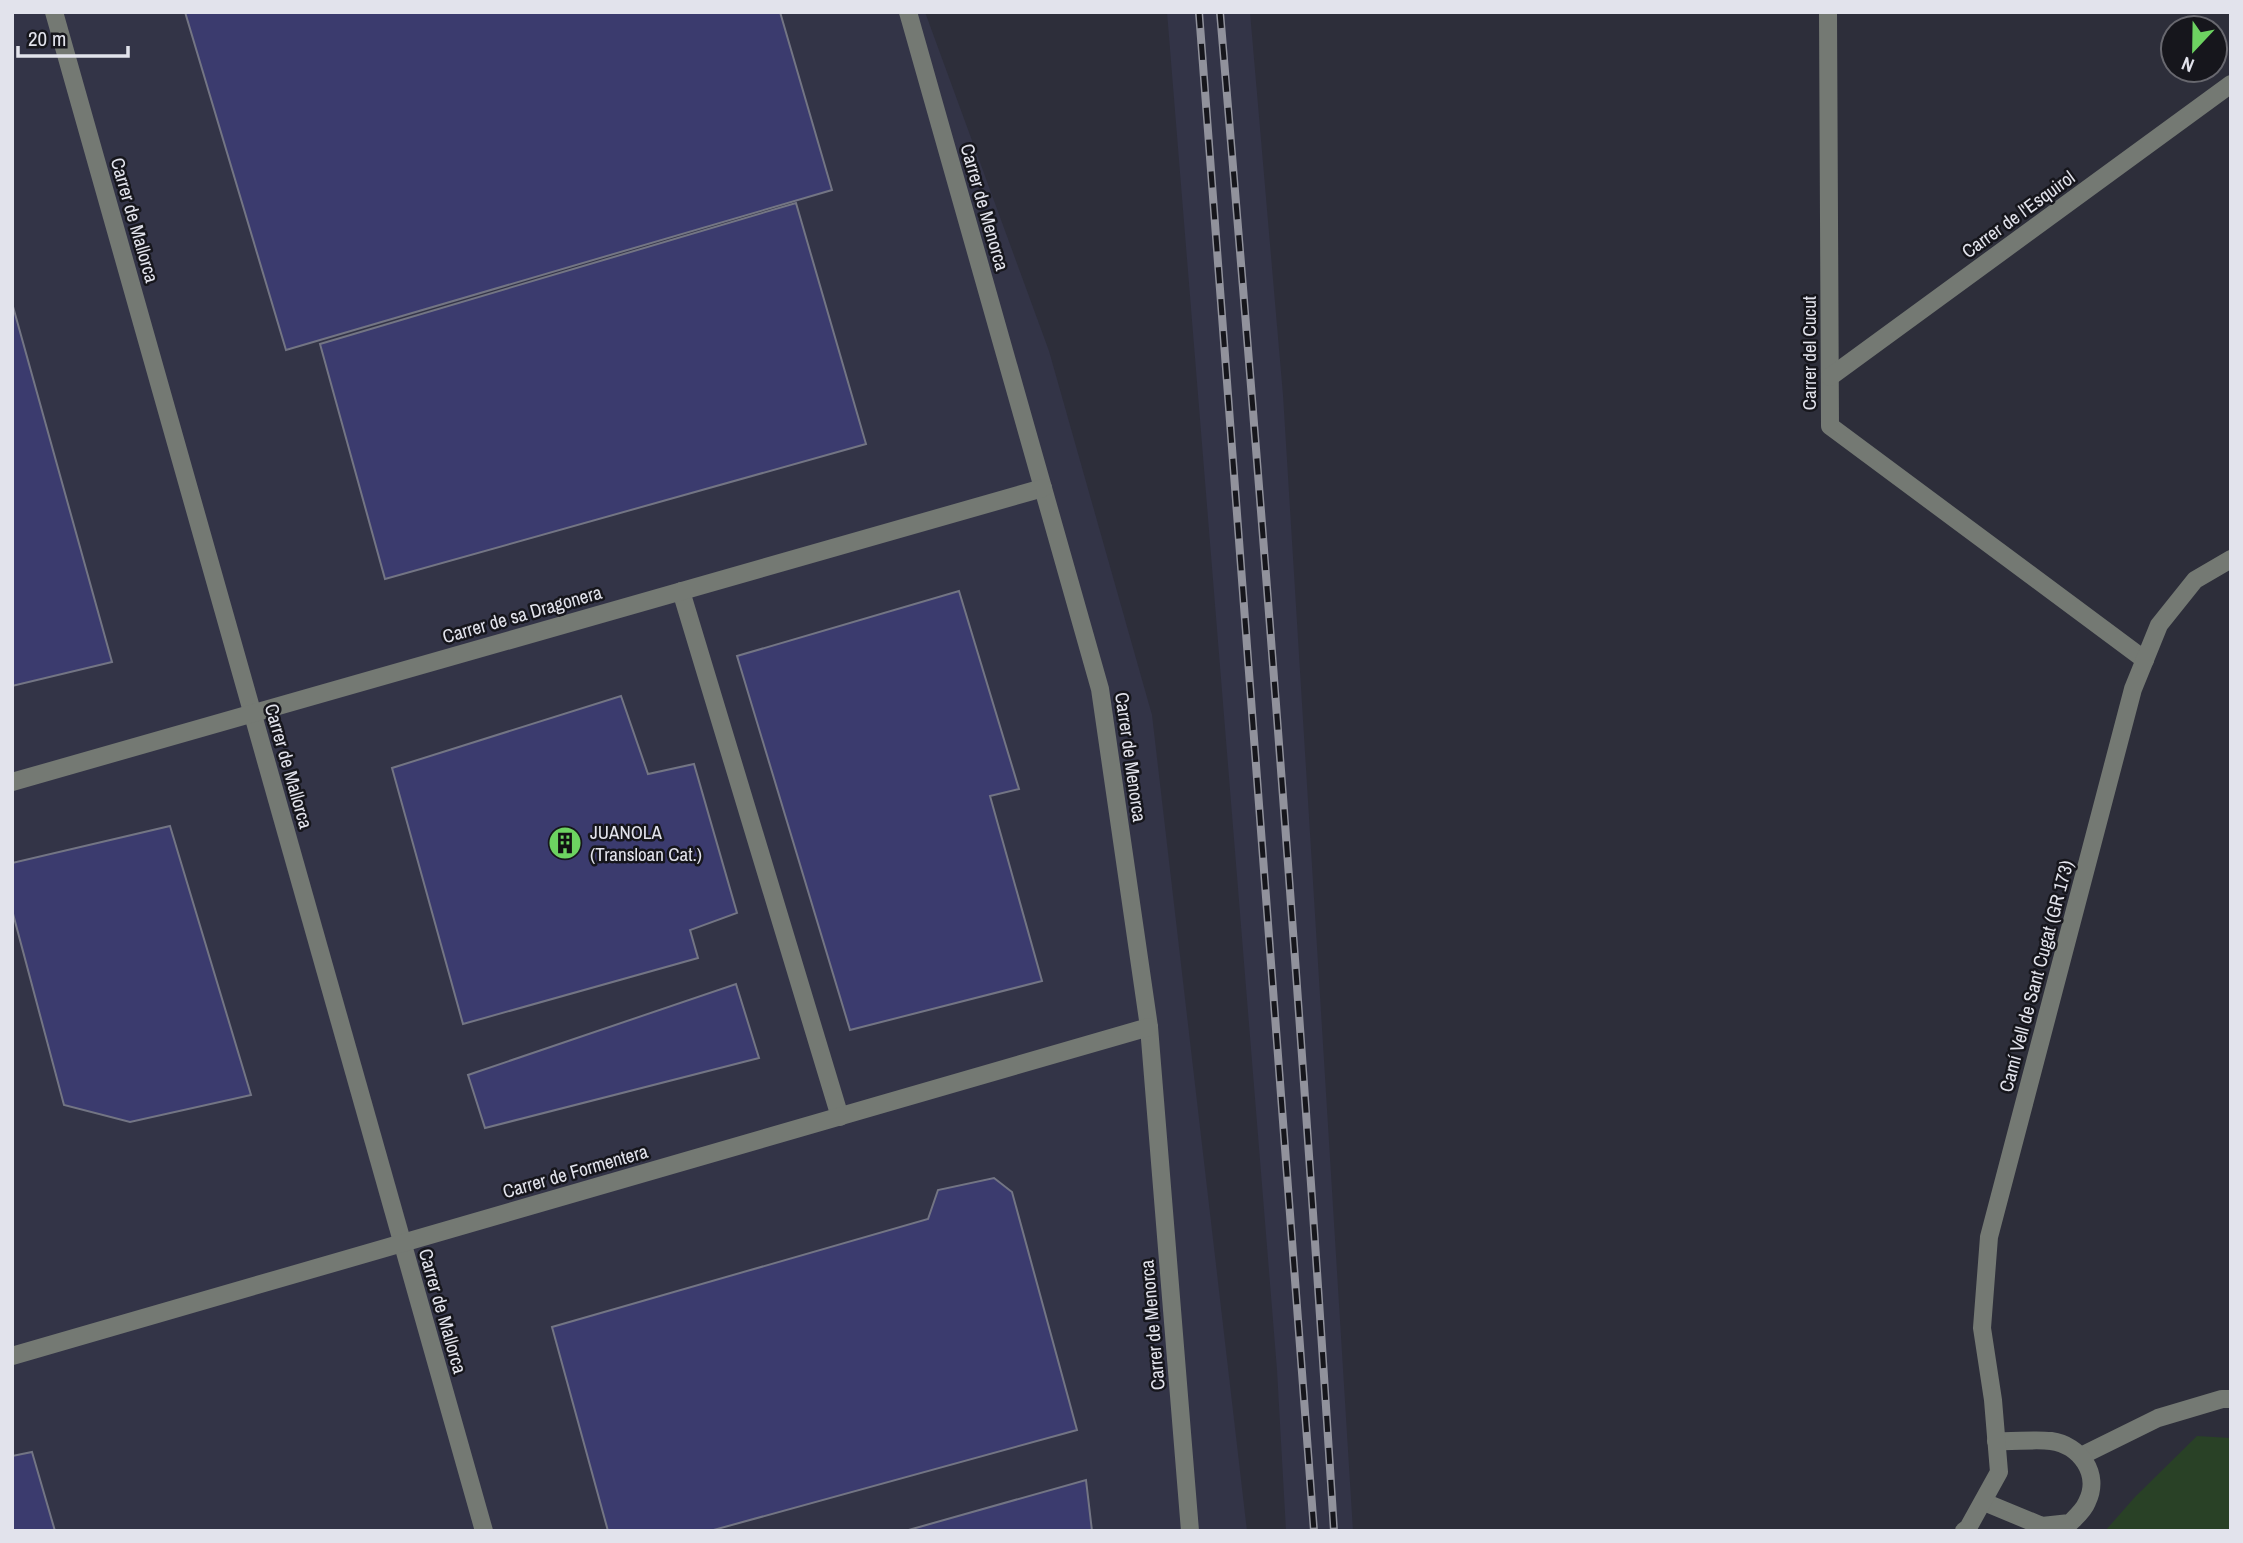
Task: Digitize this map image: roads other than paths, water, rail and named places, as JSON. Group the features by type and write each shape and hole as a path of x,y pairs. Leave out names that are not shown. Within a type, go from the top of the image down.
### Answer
{"street":[{"name":"Carrer de Mallorca","path":"54,12 484,1531"},
{"name":"Carrer de Menorca","path":"908,12 1100,689 1149,1027 1190,1531"},
{"name":"Carrer del Cucut","path":"1828,12 1830,426 2145,660"},
{"name":"Carrer de l'Esquirol","path":"1830,377 2231,84"},
{"name":"Carrer de sa Dragonera","path":"12,782 1043,488"},
{"name":"Camí Vell de Sant Cugat (GR 173)","path":"1964,1531 1984,1502 1999,1472 1993,1400 1982,1328 1989,1237 2133,690 2159,625 2195,580 2231,559"},
{"path":"681,591 840,1117"},
{"name":"Carrer de Formentera","path":"12,1356 1149,1027"},
{"path":"2081,1456 2158,1418 2228,1396"},
{"path":"1984,1502 2042,1526 2070,1523 2087,1503 2092,1486 2090,1470 2081,1456 2071,1448 2054,1441 1996,1441"}],"railway":[{"path":"1199,12 1314,1531"},
{"path":"1220,12 1281,771 1334,1531"}],"place":[{"name":"JUANOLA (Transloan Cat.)","path":"565,843"}]}
